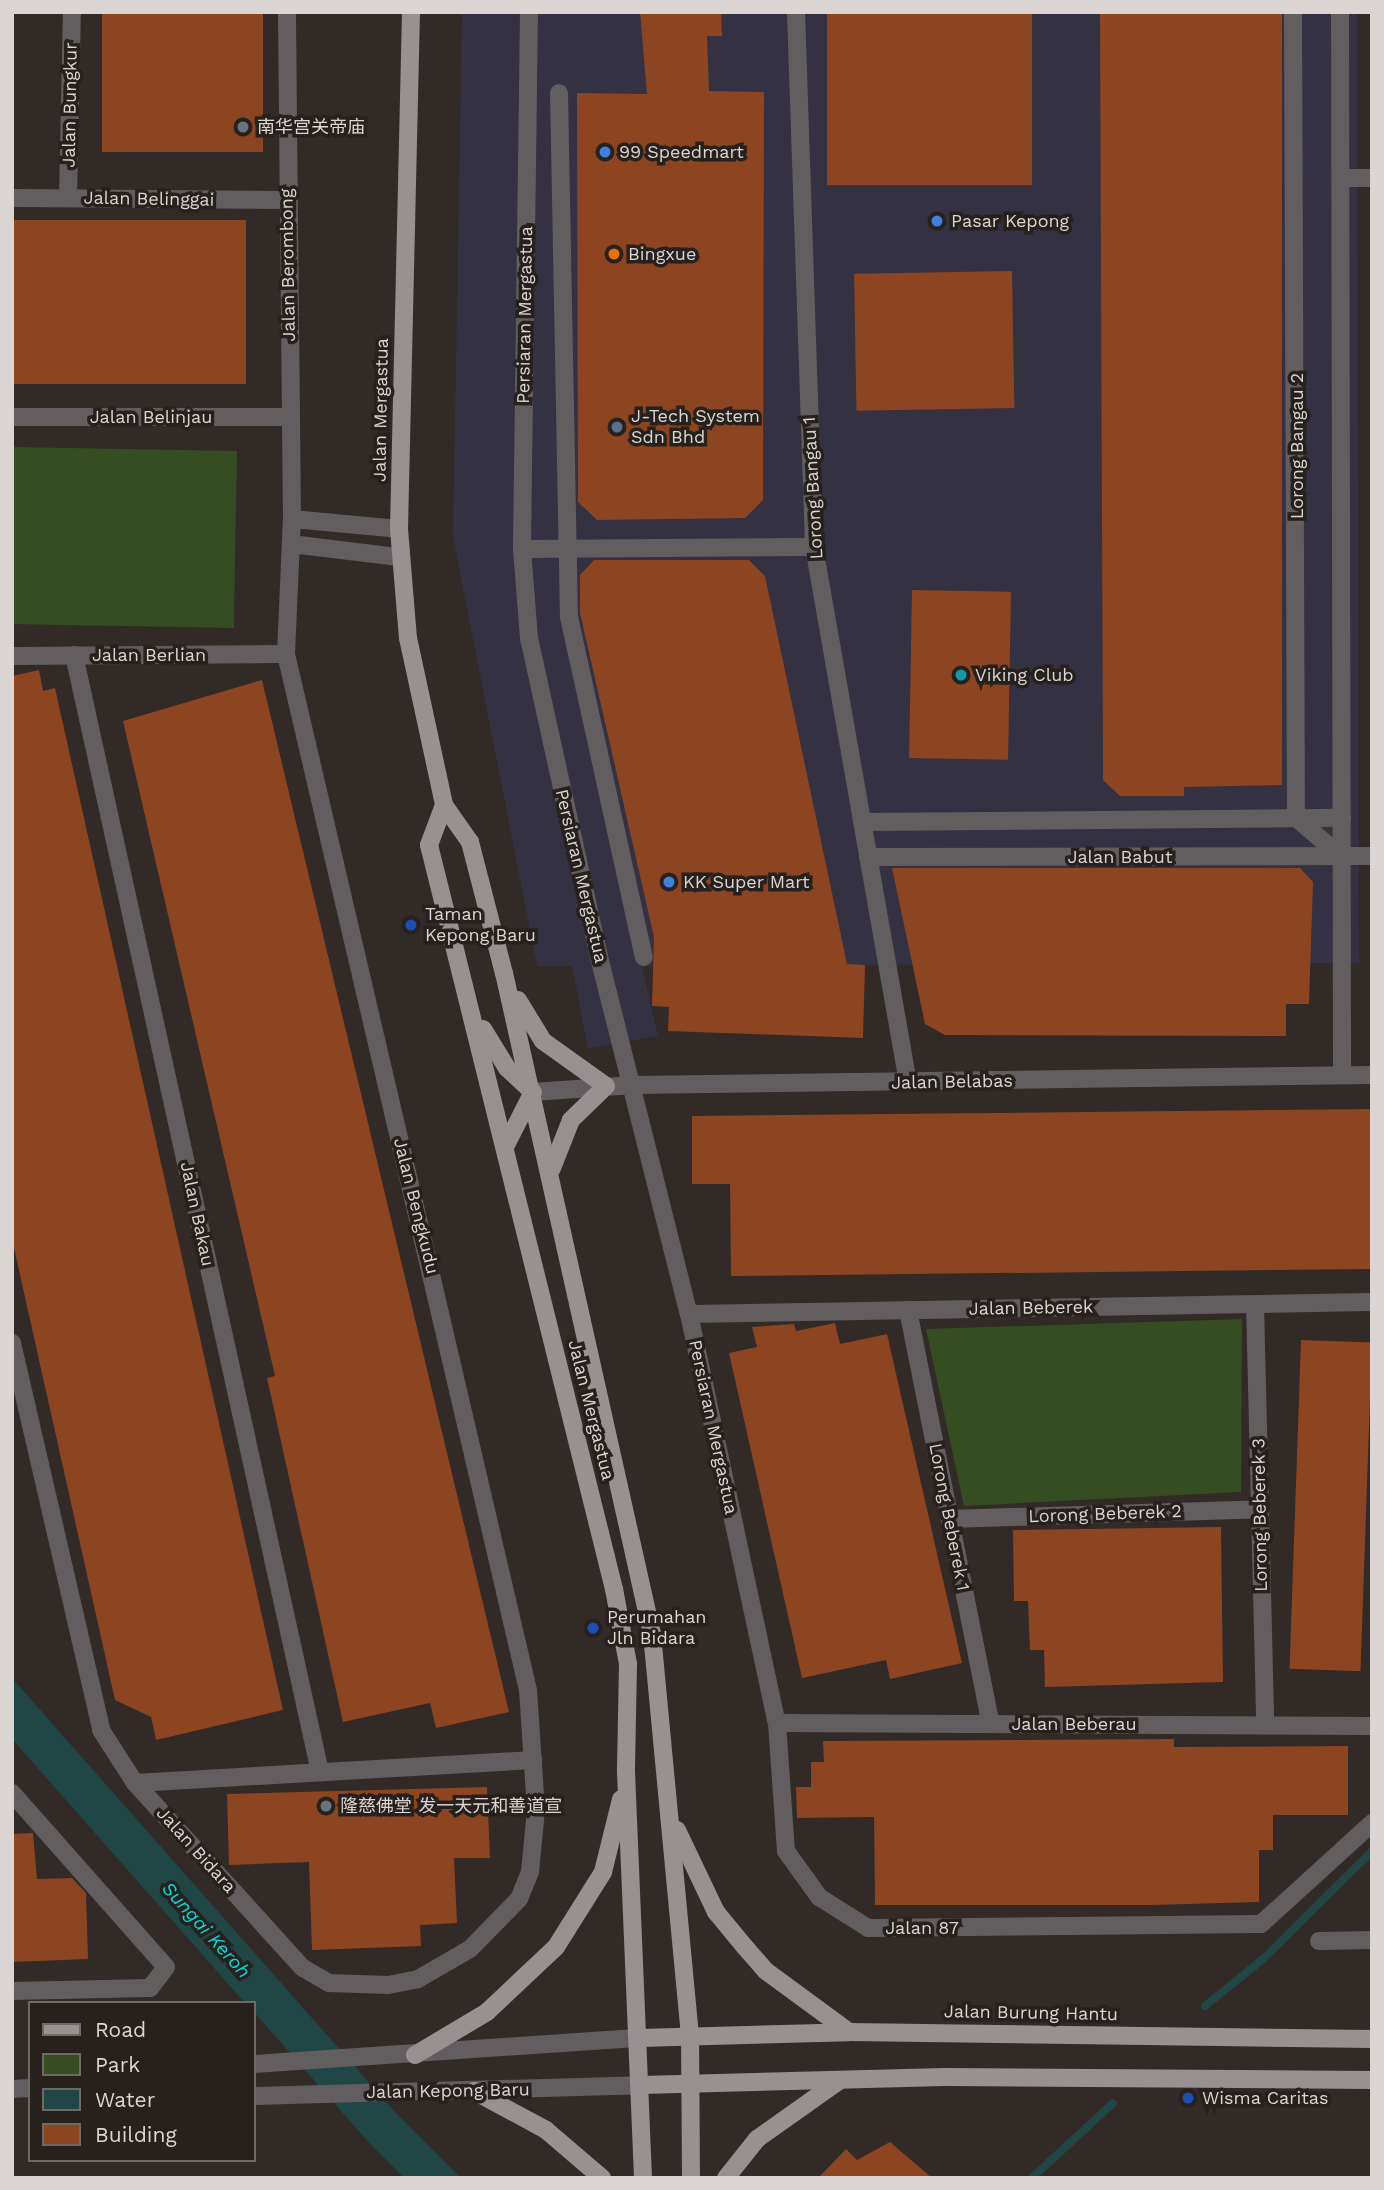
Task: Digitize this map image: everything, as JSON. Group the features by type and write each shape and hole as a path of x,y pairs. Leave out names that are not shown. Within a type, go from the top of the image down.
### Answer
{"main road":[{"name":"Jalan Mergastua","path":"411,12 399,529 399,557 408,638 444,805 470,842 504,973 551,1172 652,1634 673,1821 690,2034 691,2178"},
{"name":"Jalan Mergastua","path":"444,805 429,845 474,1014 614,1589 628,1664 626,1772 640,2038 643,2178"},
{"path":"504,973 543,1041 606,1086 571,1120 551,1172"},
{"path":"474,1014 507,1068 533,1092 505,1147"},
{"path":"408,2055 487,2012 556,1947 603,1872 626,1772"},
{"path":"673,1821 716,1912 745,1947 808,2006 849,2032"},
{"name":"Jalan Burung Hantu","path":"640,2038 690,2034 849,2032 1372,2039"},
{"path":"726,2178 757,2139 842,2079"},
{"path":"641,2085 842,2079 1372,2080"},
{"path":"474,2091 547,2130 602,2178"}],"street":[{"name":"Jalan Bungkur","path":"68,198 72,12"},
{"name":"Jalan Berombong","path":"286,654 292,519 286,200 287,12"},
{"name":"Persiaran Mergastua","path":"529,12 522,549 529,638 599,957 634,1085 689,1314 777,1723"},
{"name":"Lorong Bangau 1","path":"796,12 814,547 908,1083"},
{"name":"Lorong Bangau 2","path":"1293,12 1296,818"},
{"path":"1340,12 1342,1075"},
{"name":"Persiaran Mergastua","path":"559,93 565,548 577,670 645,957"},
{"path":"1340,178 1372,178"},
{"name":"Jalan Belinggai","path":"12,198 286,200"},
{"name":"Jalan Belinjau","path":"12,417 290,417"},
{"path":"292,519 399,529"},
{"path":"291,544 399,557"},
{"path":"522,549 814,547"},
{"name":"Jalan Berlian","path":"12,656 286,654"},
{"name":"Jalan Bengkudu","path":"286,654 357,976 450,1338 528,1690 533,1760"},
{"name":"Jalan Bakau","path":"74,655 320,1772"},
{"path":"1296,818 1342,857"},
{"name":"Jalan Babut","path":"862,822 1342,818"},
{"name":"Jalan Babut","path":"868,857 1372,856"},
{"name":"Jalan Belabas","path":"533,1092 634,1085 1372,1075"},
{"name":"Jalan Beberek","path":"689,1314 1372,1302"},
{"name":"Lorong Beberek 3","path":"1255,1304 1265,1725"},
{"name":"Lorong Beberek 1","path":"908,1310 991,1724"},
{"name":"Jalan Bidara","path":"12,1343 101,1730 135,1783 303,1968 329,1983 388,1985 418,1979 470,1950 519,1899 533,1847 533,1760"},
{"name":"Lorong Beberek 2","path":"950,1519 1260,1509"},
{"name":"Jalan Beberau","path":"777,1723 1372,1726"},
{"name":"Jalan 87","path":"777,1723 786,1851 819,1897 868,1928 1178,1926 1268,1922 1372,1823"},
{"path":"135,1783 533,1760"},
{"path":"12,1793 166,1968 150,1988 12,1991"},
{"path":"1319,1941 1372,1940"},
{"name":"Jalan Kepong Baru","path":"256,2064 640,2038"},
{"name":"Jalan Kepong Baru","path":"256,2096 641,2085"}],"shaded area":[{"path":"462,12 1357,12 1359,963 642,966 658,1036 588,1049 572,966 537,966 453,537"}],"green space":[{"path":"12,447 237,451 234,628 12,624"},
{"path":"1242,1319 1241,1492 964,1506 926,1329"}],"water":[{"name":"Sungai Keroh","path":"12,1678 395,2112 461,2178 404,2178 371,2145 256,2014 256,2001 243,2001 12,1739"}],"building":[{"path":"102,12 263,12 263,152 102,152"},
{"path":"640,12 721,12 722,36 707,36 709,91 764,92 763,500 745,518 597,520 578,502 577,93 647,94"},
{"path":"827,12 1032,12 1032,185 827,185"},
{"path":"1100,12 1282,12 1282,785 1184,787 1184,796 1120,796 1103,780"},
{"path":"12,220 246,220 246,384 12,384"},
{"path":"1012,271 1014,408 856,411 854,274"},
{"path":"594,560 749,560 765,576 847,964 865,965 863,1038 668,1031 669,1007 652,1006 654,937 580,613 580,575"},
{"name":"Viking Club","path":"912,590 1011,592 1008,760 909,758"},
{"path":"39,670 43,691 55,688 283,1710 156,1740 151,1717 115,1700 12,1239 12,676"},
{"path":"262,680 509,1712 436,1728 430,1703 343,1722 267,1378 275,1376 123,721"},
{"path":"892,868 1300,868 1313,882 1309,1004 1286,1004 1286,1036 945,1035 925,1024"},
{"path":"1372,1109 1372,1269 731,1276 730,1184 692,1184 692,1116"},
{"path":"835,1323 840,1344 887,1334 962,1663 890,1679 886,1660 802,1678 729,1353 757,1347 752,1327 794,1324 796,1331"},
{"path":"1301,1340 1372,1342 1360,1671 1290,1669"},
{"path":"1221,1527 1223,1682 1045,1687 1044,1650 1030,1650 1028,1601 1014,1601 1013,1530"},
{"path":"1174,1739 1174,1747 1348,1746 1348,1815 1273,1815 1273,1850 1259,1850 1259,1902 1150,1905 875,1905 874,1817 797,1818 796,1787 811,1787 811,1762 824,1762 823,1741"},
{"path":"487,1787 490,1858 454,1858 457,1923 420,1925 421,1946 312,1950 309,1862 229,1865 227,1794"},
{"path":"33,1833 37,1879 72,1878 86,1893 88,1959 12,1962 12,1834"},
{"path":"890,2142 932,2178 818,2178 846,2149 857,2160"}],"waterway":[{"path":"1205,2006 1263,1959 1372,1851"},
{"path":"1032,2178 1113,2103"}],"place":[{"name":"南华宫关帝庙","path":"243,127"},
{"name":"99 Speedmart","path":"605,152"},
{"name":"Pasar Kepong","path":"937,221"},
{"name":"Bingxue","path":"614,254"},
{"name":"J-Tech System Sdn Bhd","path":"617,427"},
{"name":"Viking Club","path":"961,675"},
{"name":"KK Super Mart","path":"669,882"},
{"name":"Taman Kepong Baru","path":"411,925"},
{"name":"Perumahan Jln Bidara","path":"593,1628"},
{"name":"隆慈佛堂 发一天元和善道宣","path":"326,1806"},
{"name":"Wisma Caritas","path":"1188,2098"}]}
